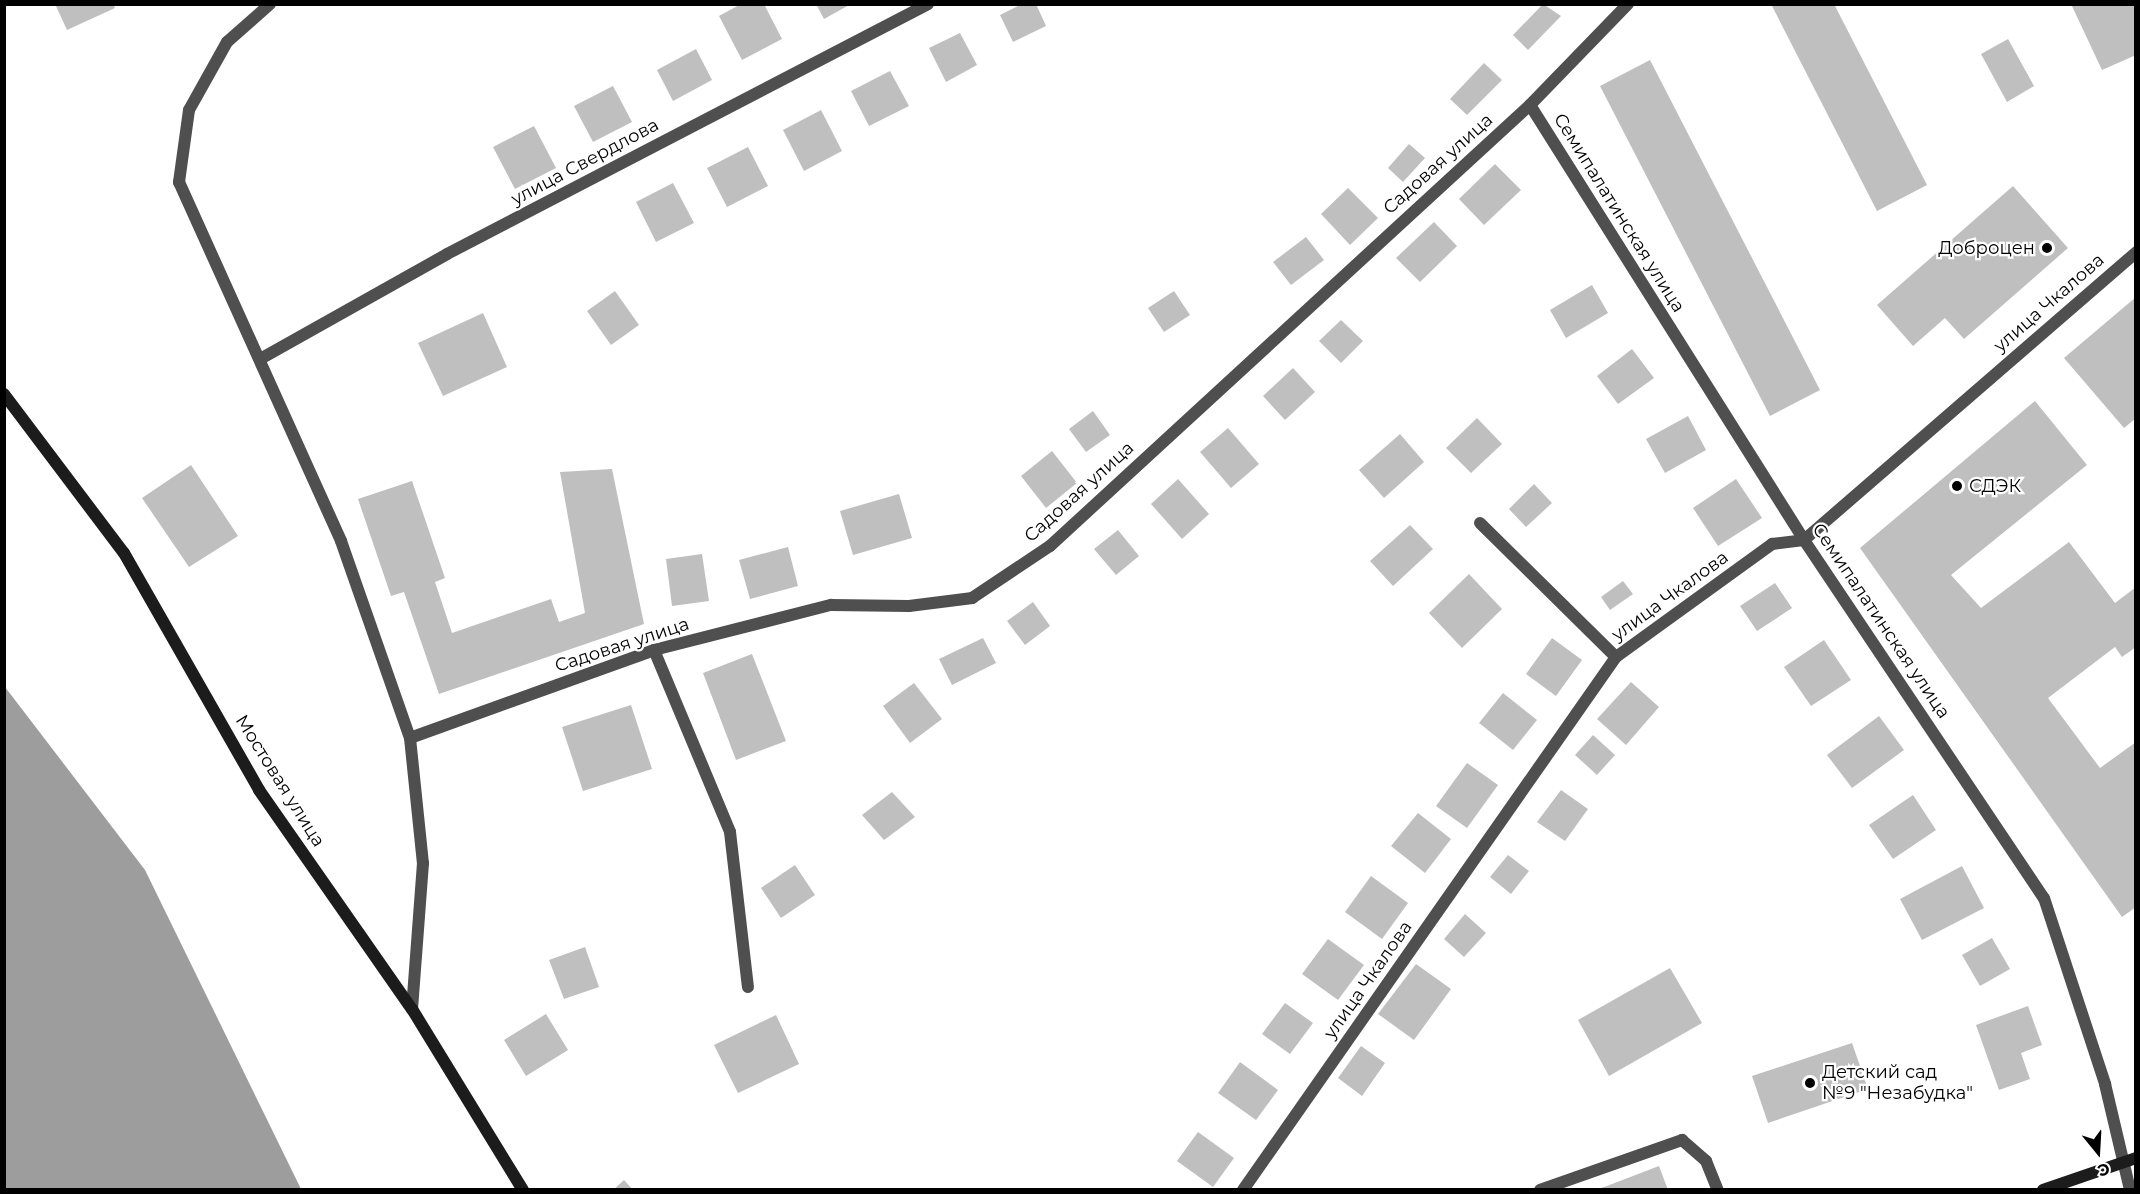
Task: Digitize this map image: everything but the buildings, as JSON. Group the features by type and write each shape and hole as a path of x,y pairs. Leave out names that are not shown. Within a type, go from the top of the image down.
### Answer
{"street":[{"path":"270,4 227,42 189,110 179,182 262,358 341,541 410,738 423,863 412,1009"},
{"name":"улица Свердлова","path":"262,358 447,254 928,4"},
{"name":"Садовая улица","path":"410,738 654,650 831,605 909,606 972,598 1050,546 1530,105 1628,4"},
{"name":"Семипалатинская улица","path":"1530,105 1804,540 2044,898 2130,1160 2130,1190"},
{"name":"улица Чкалова","path":"1243,1190 1616,657 1772,544 1804,540 2136,252"},
{"name":"Мостовая улица","path":"4,394 124,553 259,790 412,1009 523,1190"},
{"path":"1480,523 1616,657"},
{"path":"654,650 730,832 748,987"},
{"path":"1540,1190 1682,1140 1707,1161 1718,1190"},
{"path":"2043,1190 2130,1160"}],"shaded area":[{"path":"5,687 145,870 301,1189 5,1189"}],"place":[{"name":"Доброцен","path":"2047,248"},
{"name":"СДЭК","path":"1957,486"},
{"name":"Детский сад №9 \"Незабудка\"","path":"1810,1083"}]}
